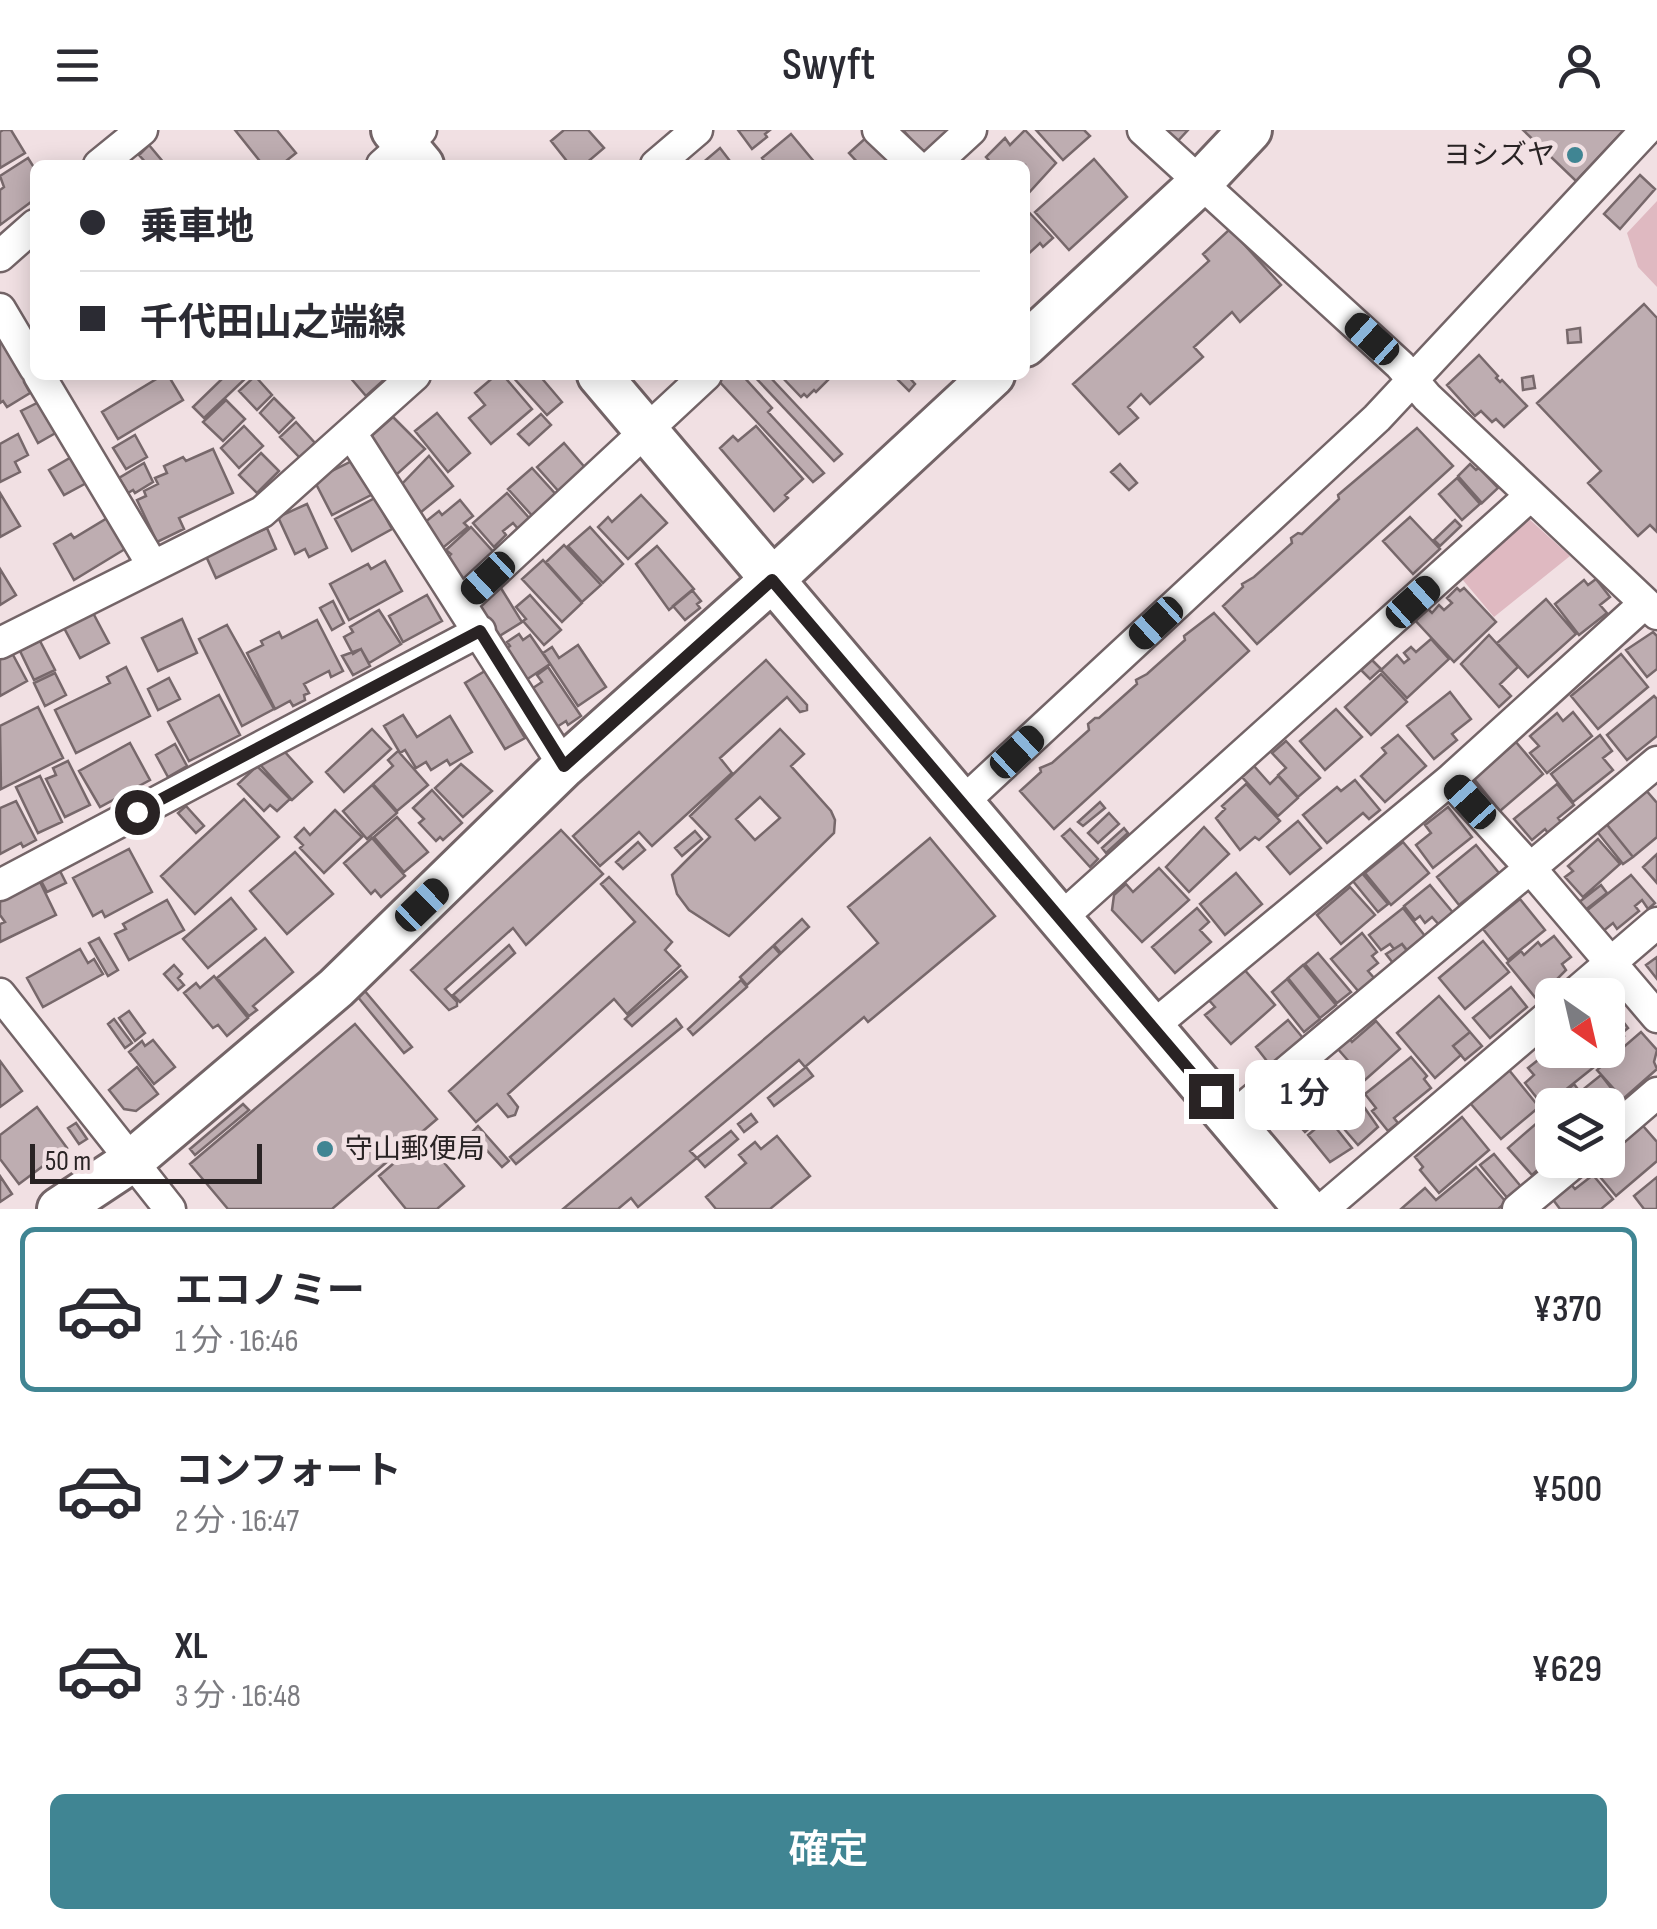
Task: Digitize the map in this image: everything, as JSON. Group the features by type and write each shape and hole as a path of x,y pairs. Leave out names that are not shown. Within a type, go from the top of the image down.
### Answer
{"street":[{"path":"108,160 142,130"},
{"path":"662,160 697,130"},
{"path":"878,130 910,160"},
{"path":"939,160 971,130"},
{"path":"1143,130 1651,608 1152,1027"},
{"path":"1030,340 1200,183 1250,130"},
{"path":"962,803 1414,381 1646,130"},
{"path":"0,256 30,229"},
{"path":"0,309 30,360"},
{"path":"43,380 153,566"},
{"path":"0,643 262,512 410,380"},
{"path":"603,380 1306,1209"},
{"path":"462,602 701,380"},
{"path":"59,1209 133,1160 336,988 564,766 988,380"},
{"path":"351,433 564,766"},
{"path":"1060,918 1530,496"},
{"path":"0,885 480,631"},
{"path":"1230,1120 1657,762"},
{"path":"1450,780 1532,868 1657,1016"},
{"path":"1593,978 1657,923"},
{"path":"0,994 170,1209"},
{"path":"1323,1209 1535,1027"},
{"path":"1625,1120 1657,1094"},
{"path":"1518,1209 1555,1178"}],"shaded area":[{"path":"1657,201 1657,287 1638,267 1627,233"},
{"path":"1528,518 1570,556 1494,617 1462,579"}],"building":[{"path":"11,130 25,153 0,168 0,132"},
{"path":"235,130 277,130 296,153 287,160 259,160"},
{"path":"564,130 588,130 604,148 590,160 566,160 551,141"},
{"path":"738,130 770,130 752,149"},
{"path":"903,130 952,130 924,154"},
{"path":"1025,130 1056,163 1030,192 1030,160 986,157 1005,138 1010,145"},
{"path":"1036,130 1084,130 1090,136 1063,160"},
{"path":"1163,130 1188,130 1176,143"},
{"name":"ヨシズヤ","path":"1523,130 1624,130 1576,181"},
{"path":"791,134 813,160 763,160"},
{"path":"868,136 894,160 855,160 849,153"},
{"path":"149,145 162,160 144,160 139,155"},
{"path":"720,148 729,160 706,160"},
{"path":"28,158 30,161 30,203 0,225 0,190 4,187 0,176"},
{"path":"1094,159 1127,197 1069,250 1035,212"},
{"path":"1640,175 1655,189 1620,229 1604,214"},
{"path":"1030,213 1053,238 1043,247 1040,243 1030,252"},
{"path":"1230,229 1281,285 1240,322 1232,312 1194,347 1203,357 1150,404 1141,394 1128,407 1138,418 1119,434 1073,384 1209,261 1203,254"},
{"path":"1644,304 1657,318 1657,532 1650,525 1638,536 1588,483 1601,471 1537,403"},
{"path":"1580,328 1581,342 1568,343 1567,330"},
{"path":"0,334 27,379 24,382 30,393 7,407 3,401 0,403"},
{"path":"1479,355 1496,378 1527,406 1504,427 1481,411 1475,416 1447,385"},
{"path":"1533,376 1535,388 1523,390 1522,378"},
{"path":"155,380 171,380 183,400 118,439 102,412"},
{"path":"221,380 244,380 204,418 193,407"},
{"path":"251,380 259,380 272,395 257,410 239,391"},
{"path":"352,380 384,380 366,396"},
{"path":"490,380 507,380 532,409 491,444 469,418 485,405 475,393"},
{"path":"516,380 543,380 562,402 547,415"},
{"path":"718,380 747,380 772,408 768,412 824,473 813,482"},
{"path":"758,380 773,380 842,454 834,461"},
{"path":"785,380 828,380 816,392 801,397"},
{"path":"898,380 911,380 915,384 909,391"},
{"path":"274,398 294,418 279,433 260,413"},
{"path":"43,400 59,431 38,443 21,411"},
{"path":"226,400 245,419 223,441 203,422"},
{"path":"437,413 470,453 448,472 415,431"},
{"path":"541,414 551,425 529,445 518,434"},
{"path":"393,417 425,449 396,475 368,439"},
{"path":"296,422 315,443 300,458 280,437"},
{"path":"244,426 263,446 239,468 221,448"},
{"path":"756,426 803,479 774,511 720,448 733,436 738,441"},
{"path":"1417,428 1453,466 1257,644 1223,606 1242,584 1292,543 1291,538 1302,534 1339,499 1338,495"},
{"path":"18,434 28,455 15,462 20,472 0,482 0,444"},
{"path":"135,435 147,457 126,469 113,448"},
{"path":"564,443 588,471 561,494 537,467"},
{"path":"213,449 233,493 179,518 184,529 157,542 137,500 158,484 155,478 167,473 164,466"},
{"path":"261,453 279,471 257,493 239,475"},
{"path":"75,455 90,481 64,495 49,470"},
{"path":"429,456 453,486 415,517 400,486"},
{"path":"356,459 373,494 332,515 314,480"},
{"path":"144,463 153,482 128,493 119,478"},
{"path":"1120,464 1137,483 1129,490 1111,472"},
{"path":"1470,464 1498,488 1482,503 1458,476"},
{"path":"532,468 560,499 536,520 508,489"},
{"path":"1457,478 1480,504 1462,520 1439,494"},
{"path":"0,493 20,526 0,537"},
{"path":"507,493 531,520 519,530 513,523 494,547 473,523"},
{"path":"641,495 667,523 628,559 598,527 608,517 612,522"},
{"path":"375,498 392,529 352,551 335,519"},
{"path":"460,500 473,516 464,523 468,527 439,551 419,527"},
{"path":"307,504 327,548 309,557 305,549 295,554 278,517"},
{"path":"109,517 130,546 74,580 54,544 71,534 74,538"},
{"path":"1410,517 1440,549 1413,574 1383,541"},
{"path":"1455,520 1461,526 1440,546 1434,540"},
{"path":"471,527 497,556 459,589 439,566 451,554 446,550"},
{"path":"590,527 623,564 603,583 568,546"},
{"path":"267,528 276,549 216,578 206,556"},
{"path":"564,545 601,585 582,602 546,562"},
{"path":"657,546 694,589 669,610 636,564"},
{"path":"543,560 582,603 562,622 522,579"},
{"path":"385,561 402,591 349,620 330,584 368,564 371,569"},
{"path":"0,569 16,595 0,605"},
{"path":"1596,579 1610,597 1600,605 1607,613 1579,635 1555,604 1584,580 1588,585"},
{"path":"499,585 522,622 493,640 470,604"},
{"path":"1457,588 1464,588 1496,622 1454,662 1412,617 1424,605 1432,613 1439,605 1444,610 1452,603 1447,598"},
{"path":"692,590 701,601 697,604 700,608 685,620 673,606"},
{"path":"427,595 442,621 403,642 389,616"},
{"path":"530,595 561,630 544,645 516,607"},
{"path":"1546,599 1576,634 1528,677 1497,643"},
{"path":"333,601 344,623 332,630 320,608"},
{"path":"379,610 401,644 369,663 361,649 353,654 344,637 353,632 350,627"},
{"path":"92,611 109,643 80,658 63,626"},
{"path":"1214,613 1249,651 1054,829 1020,791 1041,772 1040,768 1052,763 1089,730 1088,724"},
{"path":"182,619 197,653 158,671 142,638"},
{"path":"317,620 343,671 331,677 329,671 304,684 309,693 304,695 305,700 293,706 290,701 275,709 247,653 279,632 282,638"},
{"path":"227,625 274,709 242,726 199,639"},
{"path":"1653,632 1657,636 1657,669 1647,677 1626,650"},
{"path":"519,634 523,640 530,635 550,664 517,686 496,656"},
{"path":"1489,635 1518,667 1500,684 1511,696 1499,707 1461,664"},
{"path":"1431,639 1449,659 1407,698 1381,670 1397,655 1404,663 1409,659 1404,653 1411,647 1416,652"},
{"path":"40,641 55,670 34,680 20,651"},
{"path":"578,645 606,687 578,706 543,653 552,647 559,658"},
{"path":"361,649 370,666 353,675 342,656"},
{"path":"12,653 27,681 0,696 0,659"},
{"path":"1621,654 1648,687 1598,729 1571,696"},
{"path":"766,660 807,705 807,710 800,712 787,697 720,758 732,773 652,846 639,832 600,866 573,836"},
{"path":"1372,660 1381,669 1370,679 1361,670"},
{"path":"126,667 150,716 76,753 55,710 110,683 107,677"},
{"path":"548,667 581,716 546,734 521,696 542,682 537,675"},
{"path":"485,671 525,738 505,749 465,683"},
{"path":"55,673 66,695 45,706 34,683"},
{"path":"1381,674 1407,702 1371,735 1345,707"},
{"path":"169,678 180,699 158,710 148,689"},
{"path":"1450,692 1471,719 1452,734 1457,740 1434,759 1407,726"},
{"path":"219,695 240,735 189,761 168,722"},
{"path":"1654,696 1657,736 1627,760 1607,735"},
{"path":"38,707 63,758 1,789 0,726"},
{"path":"1336,709 1362,737 1325,770 1300,741"},
{"path":"1573,712 1592,736 1547,773 1530,753 1539,746 1530,736 1557,713 1563,721"},
{"path":"403,715 417,737 450,716 472,752 450,765 447,760 431,770 426,762 416,768 405,750 400,753 384,726"},
{"path":"372,729 391,749 344,792 326,772"},
{"path":"780,729 804,754 791,766 835,820 834,833 729,936 689,910 677,894 672,875 710,837 690,816","holes":["760,797 780,818 755,840 736,819"]},
{"path":"1398,735 1426,766 1385,802 1361,776 1386,753 1382,748"},
{"path":"1600,735 1612,751 1603,758 1613,770 1573,802 1551,774"},
{"path":"275,741 312,782 292,800 255,759"},
{"path":"1286,741 1320,778 1298,797 1278,775 1286,768 1272,753"},
{"path":"1516,742 1543,774 1500,811 1474,779"},
{"path":"130,743 150,780 100,807 79,771"},
{"path":"175,744 187,766 168,777 156,755"},
{"path":"398,751 428,785 397,811 373,784 393,766 388,760"},
{"path":"68,761 90,805 65,817 46,779 56,775 53,768"},
{"path":"461,764 492,791 463,817 435,788"},
{"path":"257,766 290,799 277,811 270,805 264,811 238,784"},
{"path":"1254,766 1270,784 1278,776 1298,798 1278,816 1242,777"},
{"path":"40,776 62,822 38,833 16,787"},
{"path":"1355,780 1380,810 1369,819 1363,813 1327,843 1303,815 1337,787 1341,791"},
{"path":"1246,784 1280,821 1259,840 1255,837 1240,850 1216,818 1225,809 1222,806"},
{"path":"1557,784 1574,805 1548,833 1545,829 1532,840 1514,819"},
{"path":"372,785 397,813 367,839 343,811"},
{"path":"1645,789 1657,803 1657,837 1633,857 1604,821"},
{"path":"432,790 462,823 443,840 440,837 436,841 419,823 424,819 413,808"},
{"path":"244,799 279,837 195,914 161,876"},
{"path":"16,801 36,840 0,854 0,808"},
{"path":"1100,802 1105,808 1083,826 1078,822"},
{"path":"186,806 204,826 196,833 178,813"},
{"path":"1448,807 1472,837 1433,868 1416,845 1431,833 1425,825"},
{"path":"335,810 362,837 324,873 300,848 303,845 295,837 304,828 310,835"},
{"path":"1109,813 1119,824 1098,843 1088,833"},
{"path":"397,817 428,852 404,872 374,837"},
{"path":"1298,821 1321,848 1290,874 1267,847"},
{"path":"1604,821 1633,857 1623,864 1595,829"},
{"path":"1204,827 1229,854 1189,892 1166,867"},
{"path":"1124,828 1128,833 1106,853 1102,848"},
{"path":"1070,829 1098,859 1090,867 1062,836"},
{"path":"561,830 603,874 526,945 513,928 445,989 457,1002 449,1010 411,970"},
{"path":"695,831 702,839 682,856 675,848"},
{"path":"372,838 405,876 381,897 375,890 371,894 344,863"},
{"path":"930,838 995,916 868,1022 864,1017 805,1067 799,1060 690,1151 697,1158 638,1207 631,1198 618,1209 563,1209 878,943 848,907"},
{"path":"1598,839 1620,864 1583,897 1565,877 1573,871 1568,866"},
{"path":"638,842 645,850 623,869 616,862"},
{"path":"1403,842 1429,873 1391,905 1365,873"},
{"path":"1476,845 1499,873 1459,905 1437,877"},
{"path":"129,849 152,892 105,917 102,911 93,916 73,878"},
{"path":"295,852 333,894 287,934 250,891"},
{"path":"1657,854 1657,883 1643,867"},
{"path":"56,863 66,883 47,892 37,873"},
{"path":"1159,868 1189,900 1142,942 1112,910 1114,895 1126,884 1133,892"},
{"path":"1361,872 1388,904 1378,912 1352,880"},
{"path":"1236,873 1262,904 1225,935 1200,904"},
{"path":"1631,875 1655,903 1648,909 1642,900 1635,906 1639,911 1617,929 1613,923 1602,932 1585,912"},
{"path":"609,877 672,942 665,950 680,966 627,1014 614,999 508,1094 518,1107 515,1115 508,1117 497,1104 476,1122 449,1091 635,922 601,884"},
{"path":"40,882 56,915 0,942 0,924 5,922 0,915 0,894 14,894"},
{"path":"1430,885 1455,915 1441,927 1432,917 1425,923 1420,916 1415,920 1404,906"},
{"path":"1601,885 1607,893 1584,911 1578,903"},
{"path":"1350,887 1375,915 1341,944 1317,915"},
{"path":"231,898 256,929 208,968 183,939"},
{"path":"1520,899 1545,930 1508,960 1483,929"},
{"path":"167,900 184,930 129,960 115,934 126,929 123,924"},
{"path":"1197,908 1209,922 1200,930 1211,942 1175,973 1152,947"},
{"path":"1403,908 1425,936 1407,950 1402,944 1394,949 1390,944 1381,950 1369,935"},
{"path":"802,919 809,927 781,953 774,945"},
{"path":"1362,933 1377,952 1372,956 1378,963 1368,971 1375,979 1359,992 1331,959"},
{"path":"1554,936 1571,957 1562,964 1566,970 1558,978 1535,978 1535,997 1507,963 1538,942 1541,946"},
{"path":"99,938 118,970 108,976 89,943"},
{"path":"265,938 293,972 253,1006 257,1010 249,1016 217,978"},
{"path":"1483,941 1509,972 1465,1009 1439,978"},
{"path":"1402,944 1410,955 1396,967 1386,954"},
{"path":"509,945 515,953 460,1002 453,995"},
{"path":"773,946 780,954 747,985 740,977"},
{"path":"80,949 88,963 94,959 103,974 43,1007 27,978"},
{"path":"1318,953 1351,992 1337,1003 1305,964"},
{"path":"1657,957 1657,979 1646,965"},
{"path":"174,965 182,974 178,978 184,985 178,990 164,974"},
{"path":"1303,965 1336,1005 1320,1018 1288,978"},
{"path":"1243,968 1275,1005 1231,1044 1205,1015 1215,1007 1208,999"},
{"path":"681,970 687,977 632,1026 625,1019"},
{"path":"214,976 248,1018 227,1036 218,1025 213,1028 184,993 196,983 200,988"},
{"path":"1287,979 1320,1019 1304,1032 1272,992"},
{"path":"741,980 747,987 693,1035 688,1029"},
{"path":"1511,987 1527,1007 1490,1038 1473,1018"},
{"path":"364,990 412,1047 404,1053 357,996"},
{"path":"1439,996 1470,1032 1453,1046 1461,1055 1435,1078 1397,1033"},
{"path":"129,1011 145,1033 135,1041 119,1018"},
{"path":"114,1019 132,1043 125,1048 108,1024"},
{"path":"676,1019 682,1027 516,1164 510,1157"},
{"path":"1288,1020 1303,1038 1270,1065 1256,1047"},
{"path":"1376,1021 1400,1049 1365,1080 1337,1048 1349,1038 1352,1042"},
{"path":"355,1024 437,1119 332,1209 228,1209 190,1164"},
{"path":"1470,1032 1482,1046 1465,1060 1453,1046"},
{"path":"1641,1032 1657,1050 1657,1069 1625,1097 1625,1088 1613,1088 1597,1070 1625,1068 1625,1046"},
{"path":"153,1040 175,1067 154,1084 129,1052 142,1041 145,1046"},
{"path":"1411,1057 1427,1076 1424,1079 1431,1088 1394,1118 1398,1123 1388,1131 1372,1111 1376,1108 1365,1094"},
{"path":"0,1061 22,1091 0,1107"},
{"path":"1535,1062 1535,1068 1593,1068 1568,1088 1535,1088 1535,1096 1525,1083 1534,1075 1528,1068"},
{"path":"137,1067 158,1094 136,1111 124,1109 109,1090"},
{"path":"806,1067 813,1076 774,1106 768,1098"},
{"path":"1320,1070 1344,1097 1305,1132 1281,1105"},
{"path":"1509,1070 1535,1102 1535,1110 1501,1139 1470,1103"},
{"path":"1601,1075 1611,1088 1585,1088"},
{"path":"1355,1094 1378,1127 1358,1145 1331,1114"},
{"path":"243,1104 249,1110 195,1155 190,1149"},
{"path":"37,1107 67,1148 19,1184 0,1159 0,1135"},
{"path":"751,1114 757,1122 744,1132 738,1124"},
{"path":"1462,1117 1489,1150 1439,1193 1420,1170 1423,1167 1415,1157"},
{"path":"1328,1118 1352,1148 1330,1162 1308,1135"},
{"path":"1637,1119 1657,1142 1657,1161 1616,1196 1601,1178 1625,1178 1625,1141 1634,1133 1629,1126"},
{"path":"76,1123 87,1139 79,1144 68,1128"},
{"path":"1535,1125 1535,1172 1532,1175 1508,1148"},
{"path":"478,1126 509,1161 502,1167 471,1133"},
{"path":"731,1131 738,1139 705,1167 697,1158"},
{"path":"777,1136 810,1176 770,1209 716,1209 706,1197 746,1163 739,1155 755,1142 761,1149"},
{"path":"423,1138 464,1186 437,1209 406,1209 379,1176"},
{"path":"1494,1154 1523,1189 1509,1200 1480,1165"},
{"path":"1476,1167 1506,1202 1498,1209 1401,1209 1425,1188 1436,1200"},
{"path":"0,1176 12,1194 0,1202"},
{"path":"1657,1177 1657,1209 1644,1209 1634,1196"},
{"path":"1589,1178 1596,1178 1613,1199 1601,1209 1560,1209 1551,1197 1569,1182 1575,1189"}],"place":[{"name":"ヨシズヤ","path":"1575,155"},
{"name":"守山郵便局","path":"325,1149"}],"route":[{"path":"137,812 480,631 564,766 772,580 1211,1096"}]}
